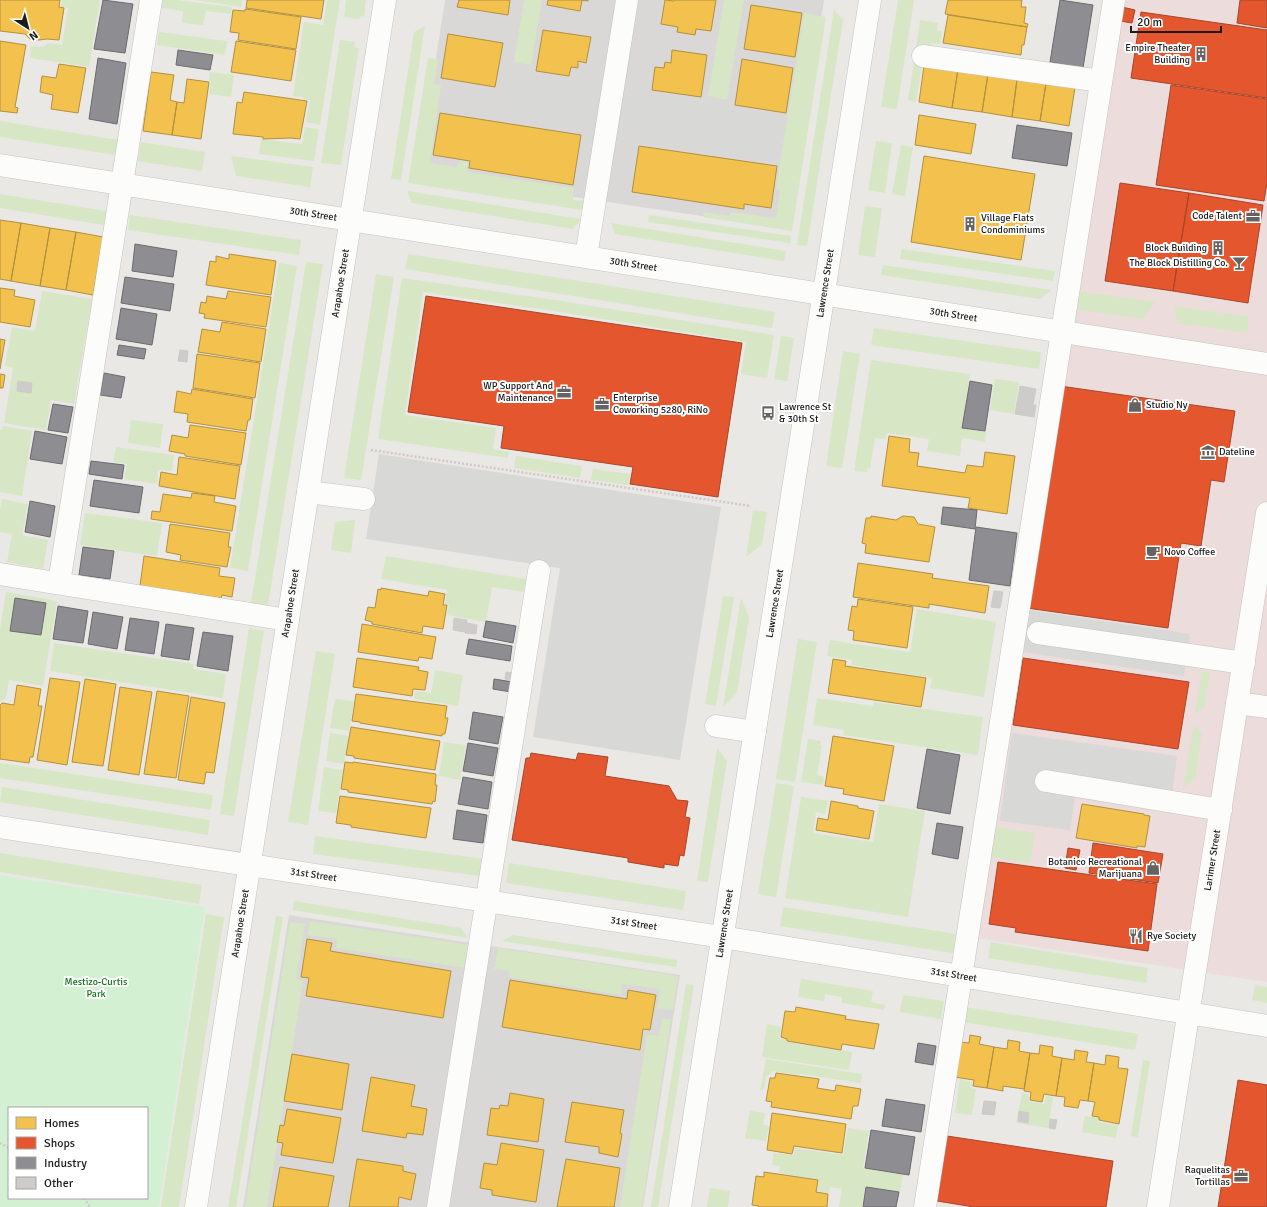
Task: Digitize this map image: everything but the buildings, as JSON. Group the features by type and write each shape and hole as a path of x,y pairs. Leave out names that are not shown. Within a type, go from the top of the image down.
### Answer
{"street":[{"path":"59,583 151,0"},
{"name":"Arapahoe Street","path":"196,1207 385,0"},
{"path":"586,258 627,0"},
{"name":"Lawrence Street","path":"680,1207 870,0"},
{"path":"925,1207 1114,0"},
{"path":"923,56 1101,81"},
{"name":"30th Street","path":"0,165 1267,364"},
{"path":"308,492 364,500"},
{"name":"Larimer Street","path":"1158,1207 1267,513"},
{"path":"438,1207 539,571"},
{"path":"0,574 288,620"},
{"path":"1038,633 1244,663"},
{"path":"1237,703 1267,707"},
{"path":"716,726 755,732"},
{"path":"1046,782 1220,810"},
{"name":"31st Street","path":"0,827 722,937 1267,1026"}],"path":[{"path":"371,450 751,506"}],"shaded area":[{"path":"445,0 824,0 789,229 418,174"},
{"path":"1120,0 1267,0 1267,982 976,938"},
{"path":"512,74 781,117 774,160 505,117"},
{"path":"379,454 721,507 680,760 533,737 560,568 366,539"},
{"path":"1029,610 1190,634 1184,676 1023,652"},
{"path":"1012,733 1177,756 1170,811 1075,797 1070,830 1000,821"},
{"path":"289,915 680,975 643,1207 243,1207"},
{"path":"310,1002 455,1026 447,1072 303,1049"},
{"path":"484,1032 632,1055 625,1102 477,1080"}],"green space":[{"path":"62,0 100,0 89,67 30,58 31,46 43,47 49,43 62,45 68,8 61,7"},
{"path":"163,0 177,0 232,7 231,14 206,11 203,25 182,23 183,11 162,8"},
{"path":"196,0 242,0 241,7"},
{"path":"327,0 340,0 320,125 306,122 310,100 303,99 303,97 293,96 304,22 323,25"},
{"path":"346,0 366,0 364,17 360,16 359,19 344,17"},
{"path":"524,0 542,0 531,65 514,62"},
{"path":"724,0 744,0 727,100 708,96"},
{"path":"898,0 914,0 897,109 881,107"},
{"path":"834,10 843,20 807,246 797,245"},
{"path":"804,13 826,17 792,231 703,217 704,212 730,216 731,212 776,218 780,190 776,189"},
{"path":"920,20 938,23 937,30 942,31 940,44 931,43 929,56 915,54"},
{"path":"425,26 401,180 391,179 414,32"},
{"path":"159,32 227,41 225,55 157,45"},
{"path":"340,40 355,42 354,47 359,48 341,165 321,163"},
{"path":"428,58 438,59 434,84 441,85 430,163 457,167 459,161 468,162 467,172 574,188 573,200 584,201 583,210 408,183"},
{"path":"914,62 922,64 916,102 908,100"},
{"path":"210,72 234,75 231,97 209,94 211,81 209,81"},
{"path":"0,121 118,140 115,155 0,137"},
{"path":"305,127 319,129 314,161 259,154 261,139 302,144"},
{"path":"876,141 892,143 885,193 868,190"},
{"path":"141,142 205,152 202,171 138,161"},
{"path":"901,145 913,147 905,196 892,194"},
{"path":"231,156 313,167 310,187 236,176"},
{"path":"407,191 581,219 573,229 412,203"},
{"path":"0,194 106,211 104,225 0,208"},
{"path":"865,206 882,208 875,257 858,255"},
{"path":"130,215 301,240 299,255 128,230"},
{"path":"649,215 791,236 790,243 648,222"},
{"path":"611,223 786,251 784,261 615,234"},
{"path":"902,249 1055,271 1053,281 900,259"},
{"path":"408,254 775,312 772,328 405,269"},
{"path":"306,262 323,264 268,605 251,603"},
{"path":"279,263 297,266 248,571 230,568"},
{"path":"883,265 1051,290 1040,299 881,275"},
{"path":"376,274 394,277 361,480 344,478"},
{"path":"402,278 555,300 774,335 767,378 741,374 746,342 423,292 405,415 496,428 493,449 509,452 508,458 378,439"},
{"path":"42,291 92,299 74,404 51,400 46,430 4,423 13,368 5,366 12,327 35,331"},
{"path":"1077,291 1155,302 1142,319 1074,309"},
{"path":"1174,306 1249,317 1247,333 1177,323"},
{"path":"874,328 1041,352 1039,369 871,345"},
{"path":"781,336 794,338 787,381 774,379"},
{"path":"843,351 860,354 842,468 826,466"},
{"path":"871,360 970,374 962,428 986,432 985,442 962,438 960,456 927,451 929,439 887,433 885,439 875,438 870,469 867,468 867,472 854,471"},
{"path":"995,379 1019,382 1014,414 990,410"},
{"path":"131,420 163,424 160,448 128,443"},
{"path":"3,426 32,431 22,496 0,492 0,430 2,430"},
{"path":"116,447 174,455 172,471 158,470 157,484 124,479 127,464 113,462"},
{"path":"516,456 582,466 580,478 514,468"},
{"path":"593,469 630,474 628,485 591,480"},
{"path":"2,499 28,504 22,535 48,540 43,569 7,562 12,534 0,532 0,509"},
{"path":"753,510 767,512 762,544 746,557"},
{"path":"85,513 162,523 157,556 80,545"},
{"path":"355,520 351,553 331,550 335,522"},
{"path":"386,556 526,579 524,592 492,587 486,622 447,615 449,604 445,604 447,590 381,579"},
{"path":"6,592 57,601 43,686 9,680 6,698 0,702 0,629"},
{"path":"723,596 734,597 716,706 705,704"},
{"path":"741,598 749,618 737,693 723,707"},
{"path":"917,609 996,622 984,697 930,688 932,678 851,665 852,660 827,656 830,640 910,652"},
{"path":"249,628 264,631 234,816 220,814"},
{"path":"798,639 817,642 795,782 776,779"},
{"path":"54,643 194,664 193,669 226,674 223,698 50,671"},
{"path":"316,651 335,654 308,825 288,822"},
{"path":"435,670 463,675 458,706 414,699 415,691 431,693"},
{"path":"1202,671 1210,672 1205,708 1195,713"},
{"path":"817,698 873,706 874,702 983,717 978,755 843,735 844,730 813,725"},
{"path":"335,699 354,701 349,731 330,728"},
{"path":"1194,725 1202,732 1195,778 1183,788"},
{"path":"330,733 349,736 344,764 326,761"},
{"path":"808,739 821,741 820,745 822,745 817,775 824,777 823,785 801,782"},
{"path":"444,742 466,745 460,780 439,776"},
{"path":"717,748 727,761 708,882 697,881"},
{"path":"0,763 213,795 211,810 0,778"},
{"path":"324,767 343,770 336,813 318,811"},
{"path":"776,783 794,786 776,897 758,894"},
{"path":"2,787 210,820 208,835 0,802"},
{"path":"801,797 828,801 825,814 816,812 813,833 873,842 879,804 925,811 908,917 785,898"},
{"path":"995,827 1035,833 1030,863 990,857"},
{"path":"315,836 484,859 481,876 313,854"},
{"path":"0,853 202,885 199,904 0,872"},
{"path":"509,863 686,891 683,910 506,883"},
{"name":"Mestizo-Curtis Park","path":"0,875 205,907 159,1207 0,1207"},
{"path":"294,901 461,928 468,938 293,910"},
{"path":"783,907 956,934 953,953 780,926"},
{"path":"206,914 224,917 179,1207 161,1207"},
{"path":"276,916 283,917 236,1207 228,1207"},
{"path":"310,921 470,945 466,968 336,948 337,939 308,935"},
{"path":"290,922 305,924 296,979 303,981 267,1207 245,1207"},
{"path":"513,935 677,960 676,967 502,941"},
{"path":"991,942 1148,968 1146,983 988,958"},
{"path":"498,948 678,976 673,1010 657,1008 660,989 622,984 621,995 508,977 509,971 494,969"},
{"path":"801,979 873,991 871,1002 885,1005 884,1010 842,1003 842,997 825,994 824,1001 798,997"},
{"path":"686,984 694,985 658,1207 651,1207"},
{"path":"1255,985 1267,987 1267,1003 1252,1000"},
{"path":"903,995 944,1001 941,1019 900,1012"},
{"path":"965,1007 1138,1034 1135,1050 962,1022"},
{"path":"662,1018 671,1019 642,1207 620,1207 647,1035 659,1036"},
{"path":"767,1024 781,1027 779,1038 786,1039 786,1042 852,1052 849,1070 762,1057"},
{"path":"766,1059 862,1074 861,1083 773,1071 766,1077 764,1089 760,1091"},
{"path":"1143,1060 1150,1061 1138,1137 1131,1136"},
{"path":"960,1079 972,1082 971,1088 976,1089 972,1115 955,1113"},
{"path":"1022,1093 1029,1094 1028,1101 1044,1104 1046,1096 1053,1097 1048,1128 1016,1123"},
{"path":"750,1111 765,1113 763,1125 769,1126 766,1141 745,1138"},
{"path":"1085,1116 1099,1118 1098,1122 1118,1125 1116,1138 1082,1132"},
{"path":"848,1128 869,1131 863,1168 903,1174 900,1192 866,1187 862,1207 839,1207 842,1189 830,1187 829,1193 817,1191 819,1180 779,1173 780,1166 772,1165 774,1153 794,1155 795,1148 843,1155"},
{"path":"710,1188 730,1191 728,1207 707,1207"}],"place":[{"name":"Empire Theater Building","path":"1201,54"},
{"name":"Code Talent","path":"1253,216"},
{"name":"Village Flats Condominiums","path":"970,224"},
{"name":"Block Building","path":"1218,248"},
{"name":"The Block Distilling Co.","path":"1239,263"},
{"name":"WP Support And Maintenance","path":"564,392"},
{"name":"Enterprise Coworking 5280, RiNo","path":"602,404"},
{"name":"Studio Ny","path":"1135,405"},
{"name":"Lawrence St & 30th St","path":"768,413"},
{"name":"Dateline","path":"1208,452"},
{"name":"Novo Coffee","path":"1153,552"},
{"name":"Botanico Recreational Marijuana","path":"1153,868"},
{"name":"Rye Society","path":"1136,936"},
{"name":"Raquelitas Tortillas","path":"1241,1176"}]}
